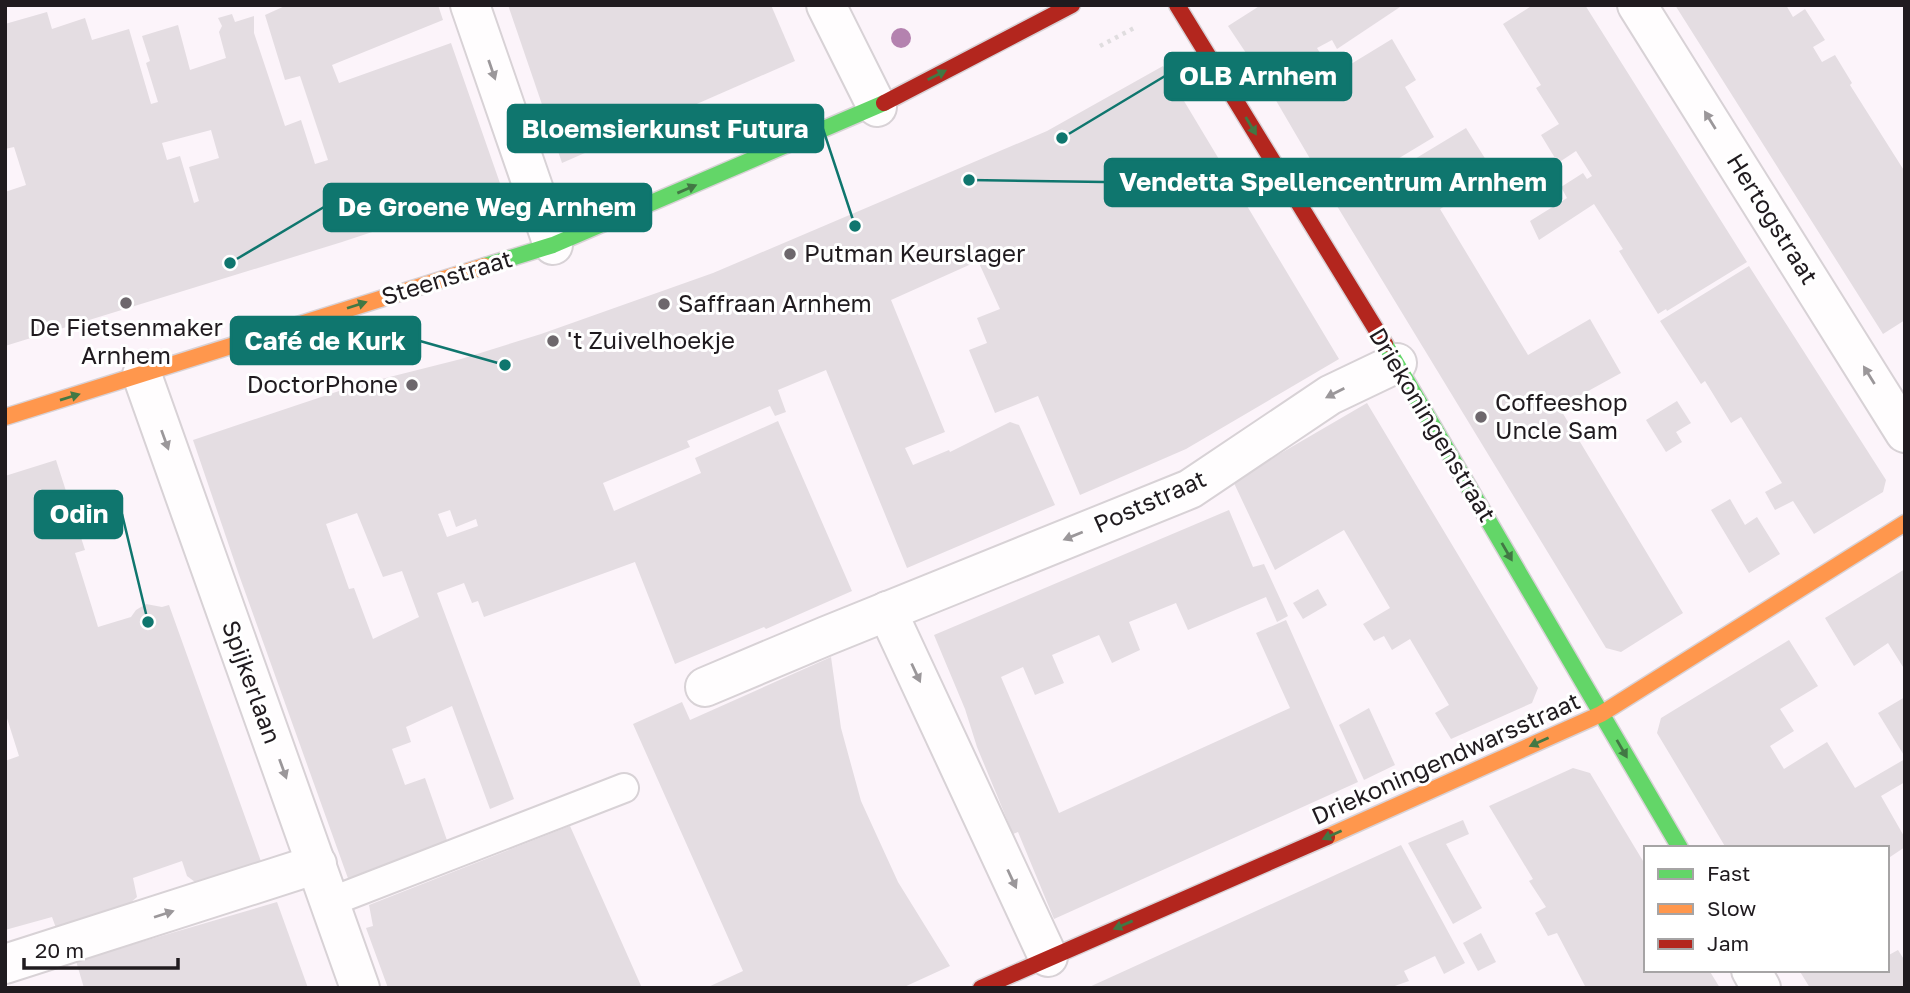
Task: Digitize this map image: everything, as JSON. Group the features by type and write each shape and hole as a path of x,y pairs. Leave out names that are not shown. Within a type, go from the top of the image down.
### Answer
{"street":[{"path":"470,5 553,245"},
{"path":"826,5 877,107"},
{"name":"Steenstraat","path":"5,417 553,245 877,107 1072,5"},
{"name":"Driekoningenstraat","path":"1177,5 1397,363 1678,846"},
{"name":"Hertogstraat","path":"1637,5 1905,433"},
{"name":"Poststraat","path":"705,687 1190,489 1329,395 1397,363"},
{"name":"Spijkerlaan","path":"142,376 360,988"},
{"name":"Driekoningendwarsstraat","path":"982,988 1048,957 1318,842 1601,714 1905,523"},
{"path":"887,611 1048,957"},
{"path":"5,964 317,864"},
{"path":"1752,972 1762,988"}],"lane":[{"path":"330,902 624,788"}],"building":[{"path":"287,5 438,5 443,20 332,65 339,83 451,43 502,189 342,242 5,346 5,192 26,185 14,147 5,149 5,24 47,12 52,29 85,18 92,40 129,29 151,104 158,102 146,63 150,61 142,36 178,25 190,70 226,58 219,32 222,26 218,18 232,14 235,22 254,16 254,33 285,126 301,120 315,164 328,160 300,76 285,80 265,15","holes":["211,130 219,158 189,167 199,201 194,203 180,156 167,160 162,143"]},
{"path":"508,5 771,5 795,61 562,163"},
{"path":"1261,5 1403,5 1337,49 1332,40 1317,48 1326,63 1339,56 1346,56 1351,64 1392,39 1416,80 1405,87 1434,137 1333,198 1264,80 1228,26"},
{"path":"1533,5 1585,5 1747,262 1658,314 1619,251 1623,249 1594,204 1539,240 1530,221 1567,198 1561,187 1583,173 1587,179 1592,176 1576,151 1558,163 1541,135 1559,124 1536,88 1541,85 1503,24"},
{"path":"1675,5 1786,5 1793,17 1805,9 1825,40 1813,47 1822,62 1835,55 1852,83 1850,85 1905,172 1905,320 1883,334"},
{"path":"1163,66 1339,359 1186,449 1080,495 1038,396 995,413 969,350 987,343 977,318 1000,309 978,261 891,300 945,432 905,448 913,465 949,450 950,452 1010,422 1019,425 1055,505 907,568 826,370 778,390 786,412 775,416 770,406 687,441 690,447 603,483 614,511 701,473 695,458 778,421 852,591 766,629 764,627 675,664 635,562 484,617 478,601 472,603 464,583 437,593 514,799 490,809 452,706 406,727 411,742 392,749 405,785 425,778 449,846 350,884 193,440 354,386 461,359 541,334 713,273 1047,131","holes":["450,510 456,527 476,519 478,526 447,537 438,514","357,513 383,577 402,571 419,617 373,639 354,588 349,589 326,524"]},
{"path":"1466,128 1496,176 1440,209 1528,355 1590,319 1621,373 1559,407 1683,613 1621,652 1606,648 1337,206"},
{"path":"1749,266 1886,480 1883,492 1814,534 1793,501 1775,510 1765,492 1782,483 1741,417 1731,423 1705,381 1701,384 1660,321"},
{"path":"1677,401 1691,423 1676,432 1682,442 1666,452 1646,420"},
{"path":"1367,403 1538,688 1532,703 1451,739 1435,713 1449,705 1410,639 1392,650 1384,636 1374,641 1363,624 1390,608 1344,530 1275,570 1233,481"},
{"path":"56,460 85,550 75,553 98,627 131,617 146,604 162,607 169,605 263,867 195,882 187,876 182,861 133,878 137,897 128,905 56,928 52,917 5,930 5,761 19,756 5,712 5,476"},
{"path":"1730,499 1745,525 1757,517 1780,554 1749,573 1711,510"},
{"path":"1229,510 1253,567 1264,564 1288,616 1277,622 1266,597 1188,630 1176,603 1129,622 1140,650 1112,663 1099,635 1052,655 1064,683 1035,695 1023,667 1001,677 1059,813 1290,708 1256,633 1286,620 1358,782 1054,919 1018,832 1013,834 934,635"},
{"path":"1905,569 1905,670 1888,643 1854,666 1825,618"},
{"path":"1318,589 1327,605 1303,619 1293,603"},
{"path":"1789,640 1818,686 1780,709 1794,731 1770,746 1784,769 1827,742 1855,788 1905,759 1905,782 1881,796 1905,838 1905,847 1889,858 1889,846 1725,846 1657,733 1661,718"},
{"path":"831,657 841,728 861,801 898,882 950,966 902,988 706,988 743,971 633,724 682,702 690,720"},
{"path":"1905,697 1905,757 1878,713"},
{"path":"1369,708 1395,765 1364,780 1339,725"},
{"path":"1573,768 1590,773 1644,863 1644,972 1710,972 1720,988 1586,988 1557,933 1548,936 1535,913 1546,907 1529,881 1533,879 1489,806"},
{"path":"1463,820 1469,834 1446,844 1482,908 1453,924 1408,843"},
{"path":"570,826 642,988 388,988 366,928 373,926 369,905"},
{"path":"1401,845 1465,963 1444,974 1435,956 1404,971 1409,981 1389,988 1087,988"},
{"path":"277,902 308,988 84,988 76,961"},
{"path":"1481,933 1496,962 1478,971 1463,943"},
{"path":"1898,950 1905,961 1905,988 1810,988 1800,972 1889,972 1889,955"}],"traffic: fast":[{"path":"485,266 553,245 884,103"},
{"path":"1385,344 1679,846"}],"traffic: slow":[{"path":"5,417 485,266"},
{"path":"1327,837 1601,714 1905,523"}],"traffic: jam":[{"path":"884,103 1072,5"},
{"path":"1177,5 1385,344"},
{"path":"981,988 1327,837"}],"place":[{"name":"OLB Arnhem","path":"1062,138"},
{"name":"Vendetta Spellencentrum Arnhem","path":"969,180"},
{"name":"Bloemsierkunst Futura","path":"855,226"},
{"name":"Putman Keurslager","path":"790,254"},
{"name":"De Groene Weg Arnhem","path":"230,263"},
{"name":"De Fietsenmaker Arnhem","path":"126,303"},
{"name":"Saffraan Arnhem","path":"664,304"},
{"name":"'t Zuivelhoekje","path":"553,341"},
{"name":"Café de Kurk","path":"505,365"},
{"name":"DoctorPhone","path":"412,385"},
{"name":"Coffeeshop Uncle Sam","path":"1481,417"},
{"name":"Odin","path":"148,622"}]}
